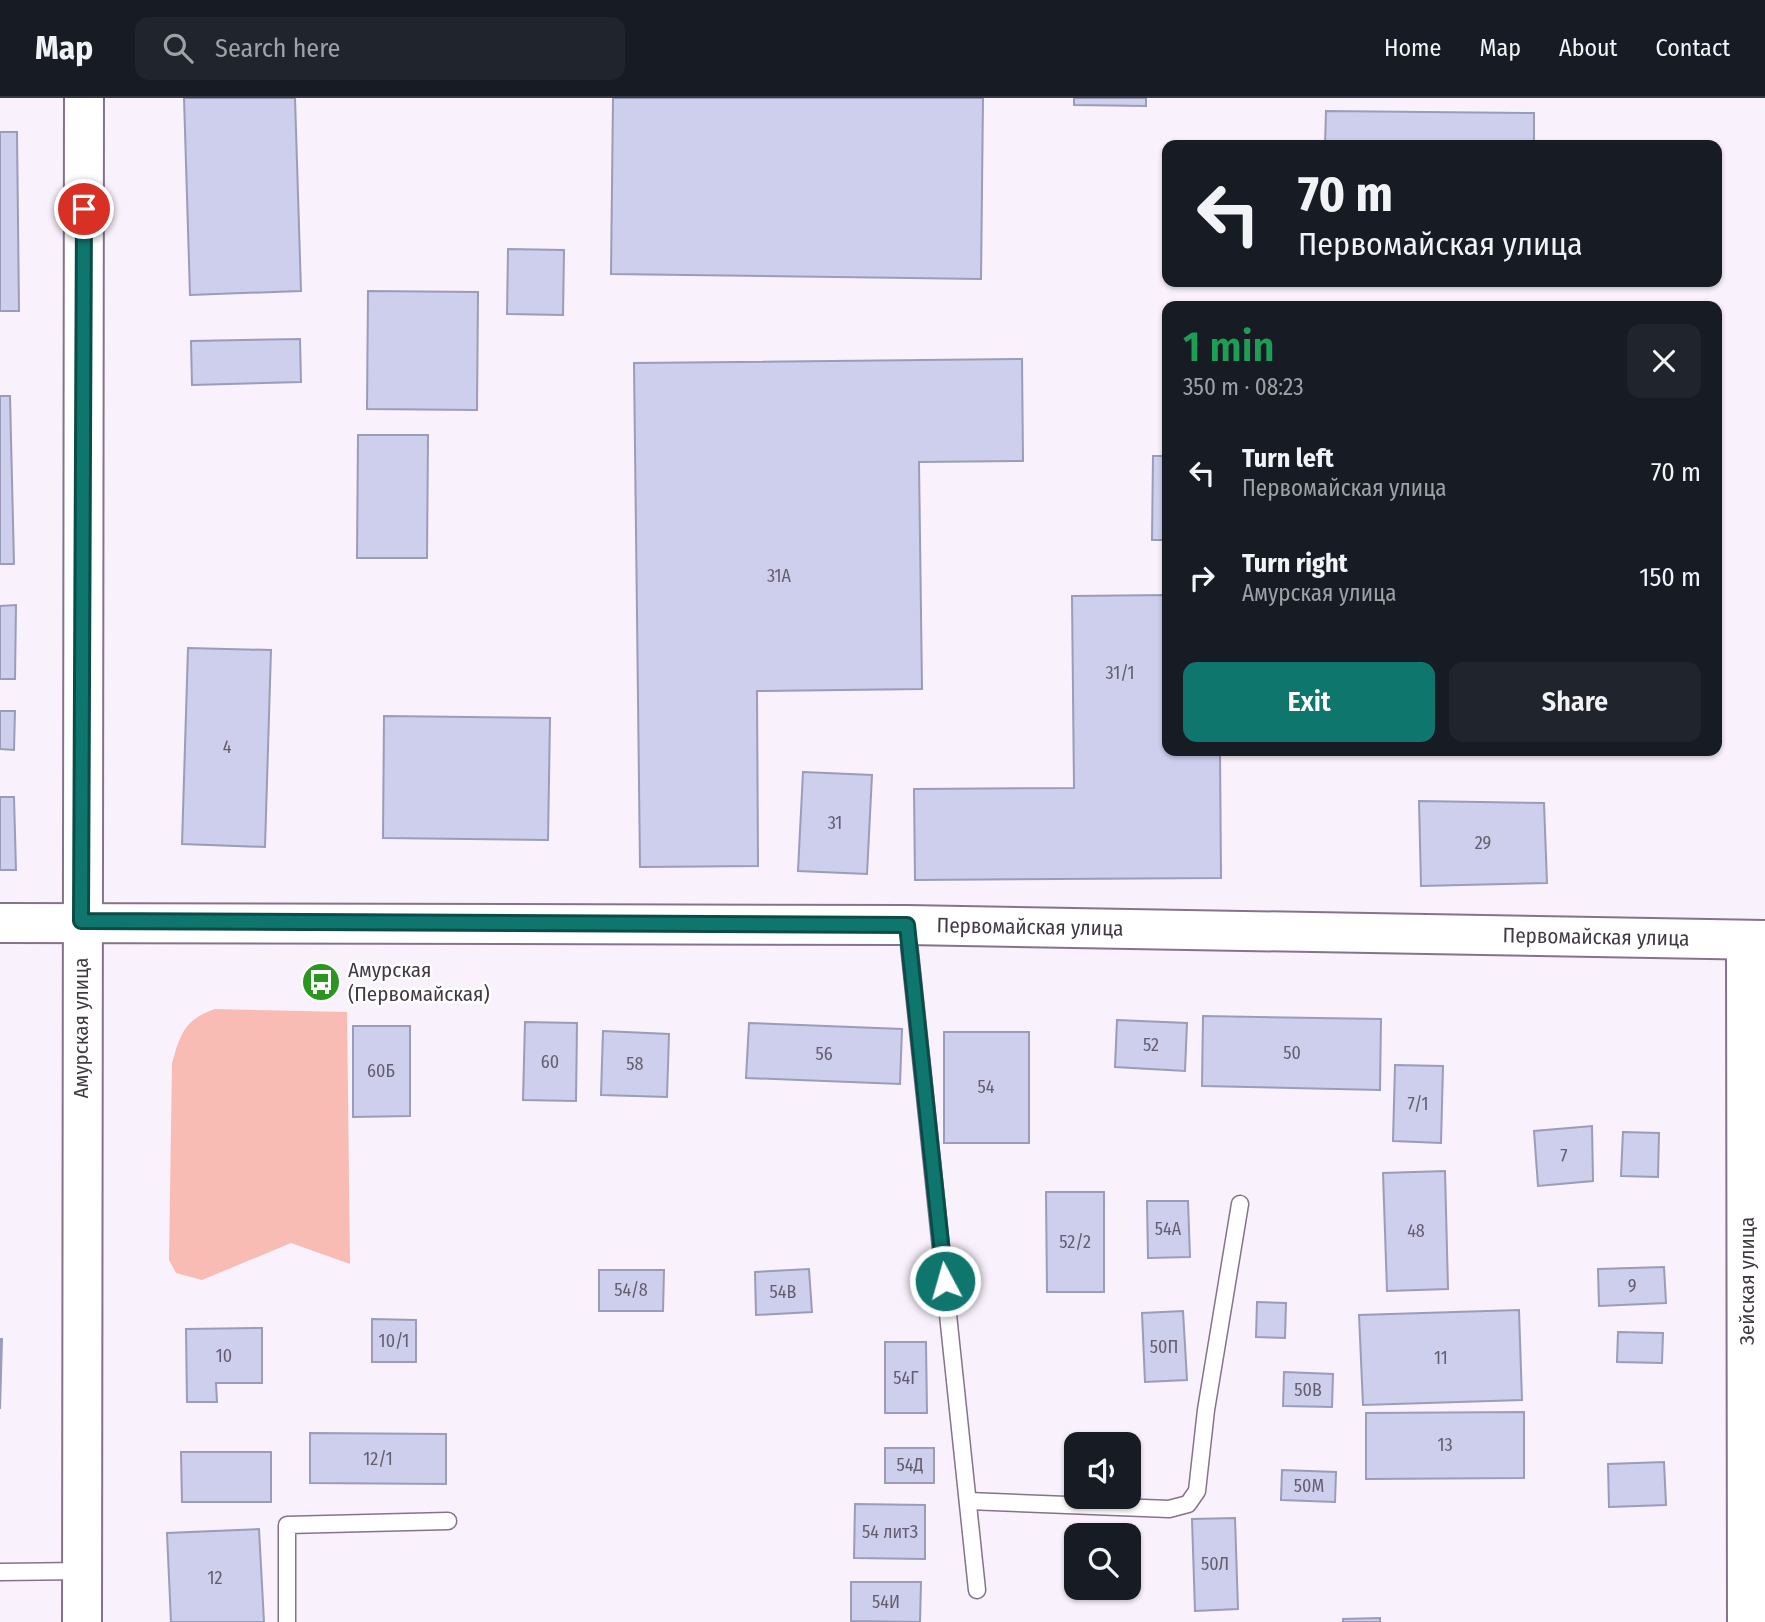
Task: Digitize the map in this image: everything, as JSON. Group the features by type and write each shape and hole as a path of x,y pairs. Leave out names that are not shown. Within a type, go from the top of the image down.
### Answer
{"street":[{"name":"Амурская улица","path":"82,1622 81,921 85,98"},
{"name":"Первомайская улица","path":"0,923 81,921 907,925 1756,940"},
{"name":"Зейская улица","path":"1747,1622 1756,1419 1756,940"}],"lane":[{"path":"907,925 977,1590"},
{"path":"968,1501 1169,1509 1188,1504 1197,1491 1206,1410 1240,1204"},
{"path":"287,1622 287,1525 448,1521"},
{"path":"0,1572 82,1571"}],"shaded area":[{"path":"215,1009 347,1012 350,1264 291,1243 202,1280 176,1273 169,1260 172,1064 185,1029 197,1018"}],"building":[{"path":"184,98 295,98 301,291 190,295"},
{"path":"613,98 983,98 981,279 611,274"},
{"path":"1074,98 1146,98 1146,106 1074,105"},
{"path":"1326,111 1534,113 1534,140 1325,140"},
{"path":"0,132 17,132 19,311 0,311"},
{"path":"508,249 564,250 563,315 507,314"},
{"path":"368,291 478,292 477,410 367,409"},
{"path":"300,339 301,382 192,385 191,341"},
{"path":"1022,359 1023,461 919,462 922,689 757,691 758,866 640,867 634,363"},
{"path":"0,396 10,396 14,564 0,564"},
{"path":"358,435 428,435 427,558 357,558"},
{"path":"1153,456 1162,456 1162,540 1152,540"},
{"path":"1162,595 1162,756 1220,756 1221,878 915,880 914,789 1074,788 1072,596"},
{"path":"16,605 15,679 0,679 0,606"},
{"path":"188,648 271,650 265,847 182,844"},
{"path":"0,711 15,711 14,750 0,749"},
{"path":"384,716 550,718 548,840 383,838"},
{"path":"803,772 872,775 867,874 798,871"},
{"path":"0,797 14,797 16,870 0,870"},
{"path":"1419,801 1544,803 1547,883 1421,886"},
{"path":"1203,1016 1381,1019 1380,1090 1202,1086"},
{"path":"1117,1020 1187,1023 1185,1071 1115,1067"},
{"path":"525,1022 577,1023 576,1101 523,1100"},
{"path":"749,1023 902,1029 900,1084 746,1078"},
{"path":"353,1026 410,1026 410,1116 353,1117"},
{"path":"603,1031 669,1034 667,1097 601,1095"},
{"path":"944,1032 1029,1032 1029,1143 944,1143"},
{"path":"1395,1065 1443,1066 1441,1143 1393,1141"},
{"path":"1592,1126 1593,1181 1538,1186 1534,1131"},
{"path":"1623,1132 1659,1133 1658,1177 1621,1176"},
{"path":"1445,1171 1448,1289 1387,1291 1383,1173"},
{"path":"1046,1192 1104,1192 1104,1292 1047,1292"},
{"path":"1147,1201 1188,1201 1190,1257 1148,1258"},
{"path":"1664,1267 1666,1303 1599,1306 1598,1269"},
{"path":"809,1269 812,1312 756,1315 755,1272"},
{"path":"599,1270 664,1270 663,1311 599,1311"},
{"path":"1257,1302 1286,1303 1285,1338 1256,1337"},
{"path":"1519,1310 1522,1400 1363,1405 1359,1315"},
{"path":"1183,1311 1187,1380 1145,1382 1142,1313"},
{"path":"372,1319 416,1320 416,1362 372,1362"},
{"path":"262,1328 262,1383 216,1383 217,1402 187,1402 186,1329"},
{"path":"1618,1332 1663,1333 1662,1363 1617,1362"},
{"path":"0,1339 2,1339 0,1409"},
{"path":"885,1342 926,1342 927,1413 885,1413"},
{"path":"1284,1372 1333,1374 1332,1407 1283,1406"},
{"path":"1524,1412 1524,1478 1366,1479 1366,1413"},
{"path":"310,1433 446,1434 446,1484 310,1483"},
{"path":"885,1448 934,1448 934,1483 885,1483"},
{"path":"181,1452 271,1452 271,1502 182,1502"},
{"path":"1664,1462 1666,1505 1609,1507 1608,1464"},
{"path":"1282,1470 1336,1472 1335,1502 1281,1500"},
{"path":"855,1504 925,1505 925,1559 854,1558"},
{"path":"1235,1518 1238,1609 1195,1611 1192,1519"},
{"path":"259,1529 264,1622 171,1622 167,1533"},
{"path":"851,1582 921,1582 920,1622 851,1621"},
{"path":"1380,1618 1380,1622 1343,1622 1343,1619"}],"place":[{"name":"Амурская (Первомайская)","path":"321,982"}],"route":[{"path":"84,209 81,921 907,925 945,1281"}]}
